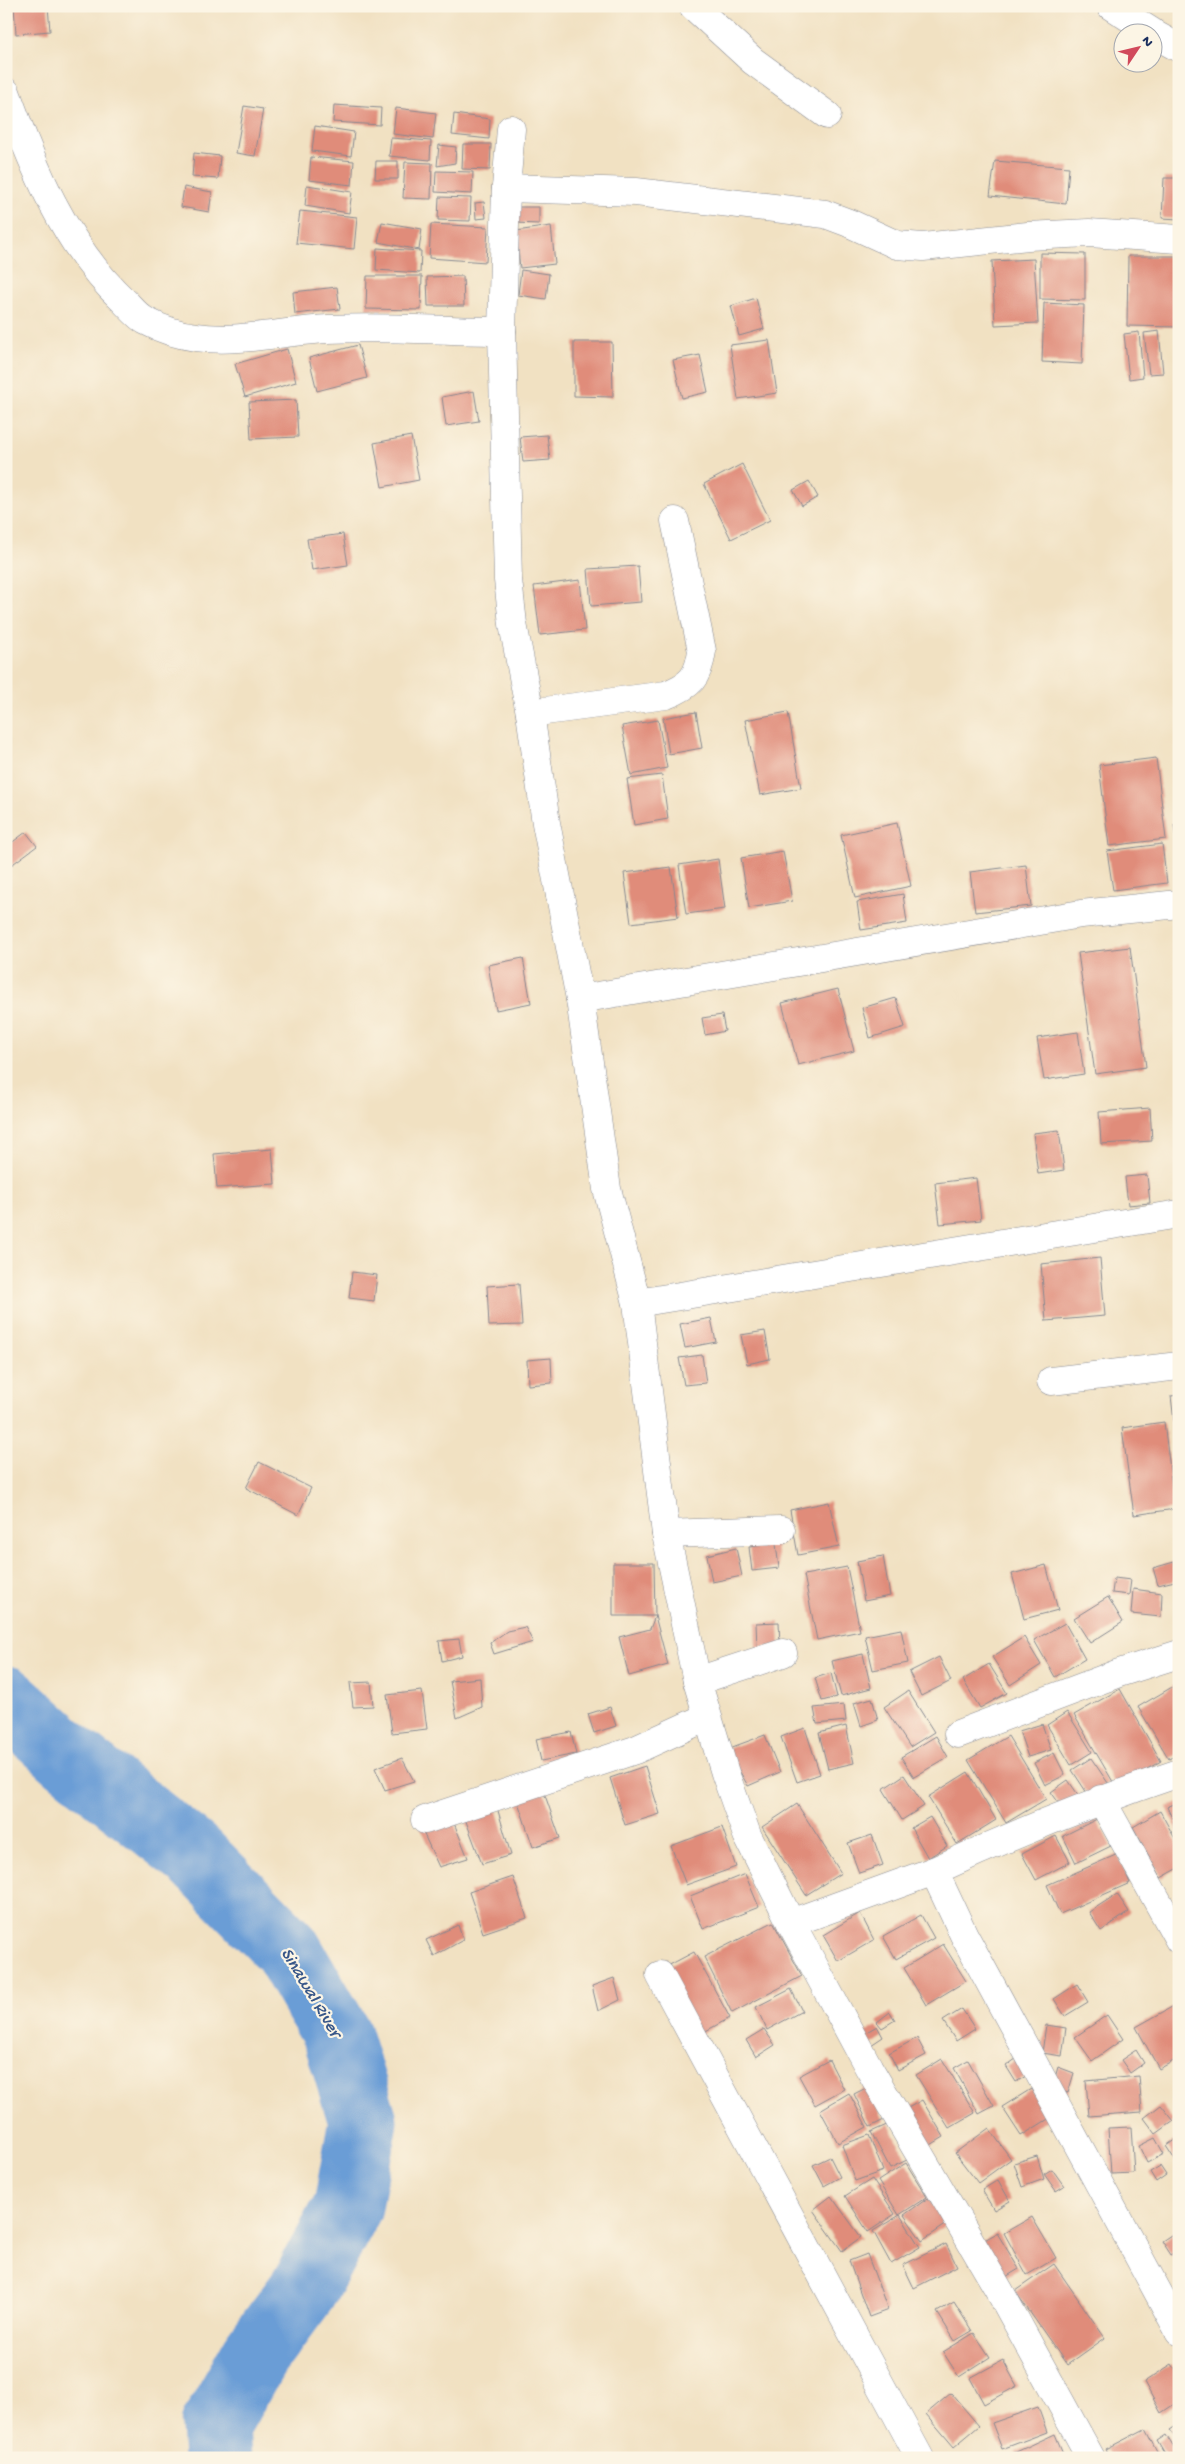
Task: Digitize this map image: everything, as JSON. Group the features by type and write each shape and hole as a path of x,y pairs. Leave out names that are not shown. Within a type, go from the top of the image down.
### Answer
{"street":[{"path":"692,6 753,62 827,115"},
{"path":"1111,6 1135,22"},
{"path":"1162,39 1179,48"},
{"path":"6,92 47,194 72,238 109,288 145,321 173,332 197,338 226,338 370,327 502,331"},
{"path":"511,129 506,188 502,331 508,580 516,641 530,713 546,823 580,999 607,1189 637,1303 666,1534 697,1681 707,1717 747,1835 791,1923 869,2068 999,2290 1092,2458"},
{"path":"506,188 636,192 825,214 897,245 923,247 1028,236 1089,233 1179,239"},
{"path":"530,713 666,695 680,689 693,680 700,667 702,651 676,521"},
{"path":"580,999 1081,914 1179,904"},
{"path":"637,1303 1179,1214"},
{"path":"1051,1381 1179,1366"},
{"path":"666,1534 781,1530"},
{"path":"697,1681 784,1653"},
{"path":"958,1734 1119,1673 1179,1654"},
{"path":"425,1820 635,1750 707,1717"},
{"path":"791,1923 934,1871 1002,1840 1101,1799 1179,1773"},
{"path":"1101,1799 1179,1940"},
{"path":"934,1871 964,1934 1179,2331"},
{"path":"660,1975 920,2458"}],"building":[{"path":"14,6 48,6 50,31 16,34"},
{"path":"334,105 381,108 380,125 333,122"},
{"path":"244,106 263,109 255,156 236,153"},
{"path":"396,108 436,113 433,139 393,134"},
{"path":"454,114 490,119 489,139 452,135"},
{"path":"315,126 354,132 351,156 312,151"},
{"path":"391,138 431,141 430,160 389,156"},
{"path":"463,144 491,144 490,170 462,169"},
{"path":"439,145 456,147 455,163 437,166"},
{"path":"194,153 220,156 218,179 192,177"},
{"path":"311,157 354,161 352,185 309,180"},
{"path":"376,161 398,161 398,179 375,179"},
{"path":"995,161 1069,167 1066,204 990,196"},
{"path":"405,162 432,163 431,199 403,198"},
{"path":"436,171 473,172 472,194 435,192"},
{"path":"1164,178 1179,178 1179,219 1162,218"},
{"path":"307,185 352,192 349,213 305,206"},
{"path":"184,187 212,192 209,212 181,207"},
{"path":"439,197 471,198 470,221 438,220"},
{"path":"484,202 486,218 476,219 475,203"},
{"path":"516,207 539,207 539,224 515,223"},
{"path":"300,211 357,217 354,249 296,243"},
{"path":"382,222 422,229 419,250 378,242"},
{"path":"431,224 488,227 486,262 429,258"},
{"path":"551,226 555,264 520,268 516,231"},
{"path":"377,248 421,251 420,273 376,270"},
{"path":"1040,253 1085,254 1085,300 1040,299"},
{"path":"1128,256 1179,256 1179,327 1127,326"},
{"path":"1034,259 1038,323 995,325 992,261"},
{"path":"521,270 549,274 546,299 518,295"},
{"path":"367,276 422,276 421,310 366,309"},
{"path":"463,276 464,306 428,306 427,277"},
{"path":"337,287 340,309 295,314 293,292"},
{"path":"756,298 764,329 739,336 731,306"},
{"path":"1044,303 1084,305 1082,364 1042,362"},
{"path":"1159,331 1163,373 1149,374 1144,333"},
{"path":"1139,332 1143,377 1129,379 1124,334"},
{"path":"769,340 777,393 738,399 730,345"},
{"path":"574,342 612,342 613,397 574,396"},
{"path":"358,345 367,378 317,391 309,358"},
{"path":"287,349 296,382 245,397 235,364"},
{"path":"700,355 708,392 682,398 673,360"},
{"path":"474,391 479,421 446,426 442,397"},
{"path":"296,400 298,437 251,439 249,402"},
{"path":"547,435 550,460 523,462 520,437"},
{"path":"411,436 419,480 382,487 374,443"},
{"path":"742,464 770,520 731,539 704,484"},
{"path":"809,481 818,497 802,506 793,490"},
{"path":"343,534 348,565 312,570 307,539"},
{"path":"638,566 641,602 591,606 588,569"},
{"path":"580,580 585,630 540,635 534,586"},
{"path":"696,712 702,748 669,754 663,718"},
{"path":"788,712 801,788 760,795 745,720"},
{"path":"658,720 667,768 631,775 622,726"},
{"path":"1156,758 1166,839 1109,846 1099,765"},
{"path":"662,775 668,819 634,825 627,779"},
{"path":"897,823 911,886 855,898 841,835"},
{"path":"1174,825 1179,825 1179,854 1178,854"},
{"path":"26,832 37,846 10,866 6,861 6,847"},
{"path":"1162,844 1167,883 1113,890 1107,851"},
{"path":"783,851 792,901 749,908 741,858"},
{"path":"718,859 725,909 686,914 679,865"},
{"path":"1026,865 1031,906 975,912 970,872"},
{"path":"671,867 678,917 631,923 624,873"},
{"path":"903,894 907,923 861,930 857,902"},
{"path":"1130,947 1146,1067 1095,1074 1078,953"},
{"path":"523,958 531,1003 496,1010 488,965"},
{"path":"838,989 854,1051 798,1065 782,1003"},
{"path":"896,998 905,1027 870,1038 862,1008"},
{"path":"722,1015 725,1031 705,1035 702,1018"},
{"path":"1078,1032 1084,1074 1044,1080 1037,1038"},
{"path":"1150,1108 1152,1141 1101,1144 1099,1112"},
{"path":"1059,1130 1064,1170 1038,1174 1033,1133"},
{"path":"272,1149 275,1184 217,1188 214,1154"},
{"path":"1147,1175 1150,1203 1128,1205 1125,1177"},
{"path":"976,1178 981,1220 940,1224 935,1183"},
{"path":"1100,1258 1105,1316 1046,1321 1041,1264"},
{"path":"352,1272 377,1275 374,1301 349,1298"},
{"path":"519,1284 522,1325 489,1326 487,1286"},
{"path":"711,1318 716,1342 685,1348 680,1324"},
{"path":"765,1331 770,1359 747,1364 741,1335"},
{"path":"702,1355 706,1383 684,1385 679,1358"},
{"path":"551,1358 552,1383 528,1385 527,1360"},
{"path":"1179,1395 1179,1429 1175,1430 1171,1396"},
{"path":"1164,1422 1175,1509 1134,1515 1122,1428"},
{"path":"259,1462 311,1488 298,1515 246,1488"},
{"path":"829,1502 839,1547 798,1555 790,1510"},
{"path":"776,1544 779,1568 752,1571 749,1547"},
{"path":"736,1548 742,1576 712,1582 707,1555"},
{"path":"883,1556 890,1596 864,1601 857,1561"},
{"path":"1174,1562 1179,1580 1158,1585 1153,1568"},
{"path":"613,1563 654,1563 655,1616 613,1616"},
{"path":"1046,1565 1058,1610 1024,1619 1012,1574"},
{"path":"847,1567 860,1631 817,1640 804,1575"},
{"path":"1114,1578 1131,1580 1129,1595 1112,1593"},
{"path":"1133,1589 1162,1593 1161,1617 1131,1614"},
{"path":"1108,1597 1123,1622 1090,1643 1074,1618"},
{"path":"655,1616 668,1665 629,1676 619,1637 650,1629"},
{"path":"779,1622 780,1646 757,1648 756,1623"},
{"path":"1065,1623 1085,1659 1055,1677 1034,1640"},
{"path":"525,1627 533,1642 494,1654 490,1643 507,1631"},
{"path":"901,1629 908,1663 873,1670 865,1636"},
{"path":"1024,1637 1041,1665 1010,1685 992,1657"},
{"path":"459,1639 462,1656 442,1661 439,1641"},
{"path":"863,1654 871,1688 841,1696 832,1661"},
{"path":"939,1657 951,1681 921,1696 909,1672"},
{"path":"989,1664 1007,1693 980,1708 963,1680"},
{"path":"831,1673 837,1697 822,1701 815,1678"},
{"path":"480,1678 482,1707 457,1718 450,1681"},
{"path":"371,1682 373,1706 353,1707 350,1683"},
{"path":"1179,1683 1179,1753 1169,1759 1138,1707"},
{"path":"1120,1689 1161,1761 1116,1787 1074,1715"},
{"path":"422,1691 427,1729 392,1733 387,1695"},
{"path":"908,1691 934,1732 910,1747 884,1707"},
{"path":"872,1698 878,1720 861,1726 854,1703"},
{"path":"844,1705 846,1721 817,1724 814,1708"},
{"path":"610,1707 616,1726 594,1733 588,1714"},
{"path":"1067,1712 1092,1752 1071,1765 1047,1725"},
{"path":"1042,1724 1051,1750 1028,1757 1019,1731"},
{"path":"846,1726 854,1763 828,1769 819,1733"},
{"path":"805,1728 820,1774 797,1782 781,1737"},
{"path":"571,1732 576,1754 541,1761 536,1739"},
{"path":"765,1735 780,1772 748,1786 727,1749"},
{"path":"936,1736 948,1757 914,1777 901,1757"},
{"path":"1008,1736 1046,1799 1006,1823 968,1760"},
{"path":"1054,1753 1065,1775 1045,1785 1034,1763"},
{"path":"402,1758 414,1781 385,1790 375,1768"},
{"path":"1091,1758 1108,1783 1089,1796 1072,1770"},
{"path":"645,1766 660,1814 625,1825 610,1778"},
{"path":"968,1772 996,1820 957,1844 928,1797"},
{"path":"904,1775 924,1806 902,1820 883,1789"},
{"path":"1068,1780 1081,1799 1064,1810 1051,1792"},
{"path":"541,1784 560,1838 533,1847 515,1793"},
{"path":"1179,1802 1179,1834 1167,1807"},
{"path":"496,1804 511,1855 482,1864 464,1816"},
{"path":"797,1804 841,1873 806,1895 762,1827"},
{"path":"1160,1811 1179,1846 1179,1868 1161,1878 1133,1827"},
{"path":"930,1817 947,1846 928,1858 911,1828"},
{"path":"452,1818 468,1858 439,1867 421,1828"},
{"path":"1097,1819 1111,1846 1076,1863 1063,1836"},
{"path":"722,1827 736,1867 686,1885 671,1846"},
{"path":"872,1835 883,1865 859,1873 848,1843"},
{"path":"1056,1836 1070,1862 1036,1880 1022,1854"},
{"path":"1118,1854 1130,1883 1060,1914 1047,1885"},
{"path":"745,1874 759,1907 703,1929 690,1896"},
{"path":"513,1877 527,1918 483,1933 469,1892"},
{"path":"1117,1894 1129,1912 1101,1931 1089,1912"},
{"path":"860,1913 874,1940 838,1961 823,1935"},
{"path":"921,1915 934,1938 896,1959 883,1936"},
{"path":"773,1922 802,1976 732,2013 704,1957"},
{"path":"458,1925 463,1940 434,1956 426,1940"},
{"path":"943,1944 966,1981 926,2005 904,1968"},
{"path":"694,1952 730,2018 698,2035 662,1969"},
{"path":"614,1978 620,2000 598,2011 592,1986"},
{"path":"1077,1984 1088,2002 1065,2016 1054,1999"},
{"path":"791,1989 802,2011 767,2030 756,2007"},
{"path":"1179,2003 1179,2058 1159,2069 1136,2027"},
{"path":"962,2009 975,2029 956,2041 943,2021"},
{"path":"890,2012 895,2020 882,2028 877,2022"},
{"path":"1107,2015 1123,2039 1092,2061 1075,2037"},
{"path":"1046,2025 1066,2028 1062,2056 1042,2053"},
{"path":"877,2026 883,2037 871,2045 863,2034"},
{"path":"764,2029 775,2045 756,2057 746,2040"},
{"path":"917,2038 926,2055 898,2070 889,2053"},
{"path":"1136,2050 1144,2063 1130,2073 1121,2060"},
{"path":"1020,2056 1031,2073 1016,2082 1006,2066"},
{"path":"942,2059 975,2113 949,2128 916,2075"},
{"path":"829,2060 844,2089 815,2105 799,2076"},
{"path":"968,2060 994,2106 979,2114 954,2068"},
{"path":"1058,2067 1074,2073 1068,2093 1052,2088"},
{"path":"1139,2076 1142,2112 1089,2116 1086,2081"},
{"path":"868,2087 884,2120 870,2127 854,2094"},
{"path":"1031,2089 1050,2118 1021,2136 1002,2107"},
{"path":"849,2093 867,2127 838,2143 820,2110"},
{"path":"922,2100 944,2137 929,2146 908,2108"},
{"path":"1161,2105 1174,2121 1156,2134 1144,2118"},
{"path":"889,2124 907,2160 890,2168 871,2132"},
{"path":"1131,2127 1134,2173 1111,2174 1108,2128"},
{"path":"989,2128 1011,2159 978,2183 955,2153"},
{"path":"869,2135 883,2171 855,2181 842,2145"},
{"path":"1179,2137 1179,2166 1166,2146"},
{"path":"1155,2138 1164,2154 1147,2163 1139,2146"},
{"path":"1037,2156 1044,2179 1022,2187 1014,2163"},
{"path":"830,2157 840,2177 824,2186 813,2165"},
{"path":"906,2163 927,2197 899,2215 878,2181"},
{"path":"1160,2166 1166,2175 1156,2182 1150,2172"},
{"path":"1052,2169 1064,2186 1056,2191 1044,2174"},
{"path":"872,2179 895,2214 868,2232 845,2196"},
{"path":"998,2180 1010,2201 994,2210 982,2190"},
{"path":"831,2196 861,2237 842,2251 813,2210"},
{"path":"928,2198 947,2224 922,2241 904,2215"},
{"path":"900,2215 920,2247 891,2264 873,2231"},
{"path":"1032,2217 1056,2258 1027,2275 1004,2233"},
{"path":"997,2233 1019,2269 1004,2278 981,2242"},
{"path":"1174,2233 1179,2240 1179,2250 1171,2255 1162,2241"},
{"path":"946,2244 957,2266 914,2288 903,2265"},
{"path":"867,2254 888,2310 869,2317 849,2261"},
{"path":"1054,2264 1105,2338 1067,2365 1015,2291"},
{"path":"954,2302 972,2331 955,2341 937,2312"},
{"path":"974,2333 990,2357 959,2377 943,2352"},
{"path":"1003,2360 1017,2386 984,2404 970,2378"},
{"path":"1172,2364 1179,2375 1179,2401 1161,2413 1144,2382"},
{"path":"951,2393 979,2426 954,2447 926,2414"},
{"path":"1038,2407 1047,2432 1002,2449 992,2423"},
{"path":"1179,2424 1179,2442 1170,2430"},
{"path":"1145,2429 1160,2458 1111,2458 1106,2449"},
{"path":"1055,2434 1065,2458 1016,2458 1014,2453"},
{"path":"1166,2435 1179,2458 1167,2458 1157,2441"}],"waterway":[{"name":"Sinawal River","path":"6,1700 68,1756 196,1857 287,1949 337,2035 363,2121 348,2206 303,2290 255,2355 215,2426 217,2458"}]}
